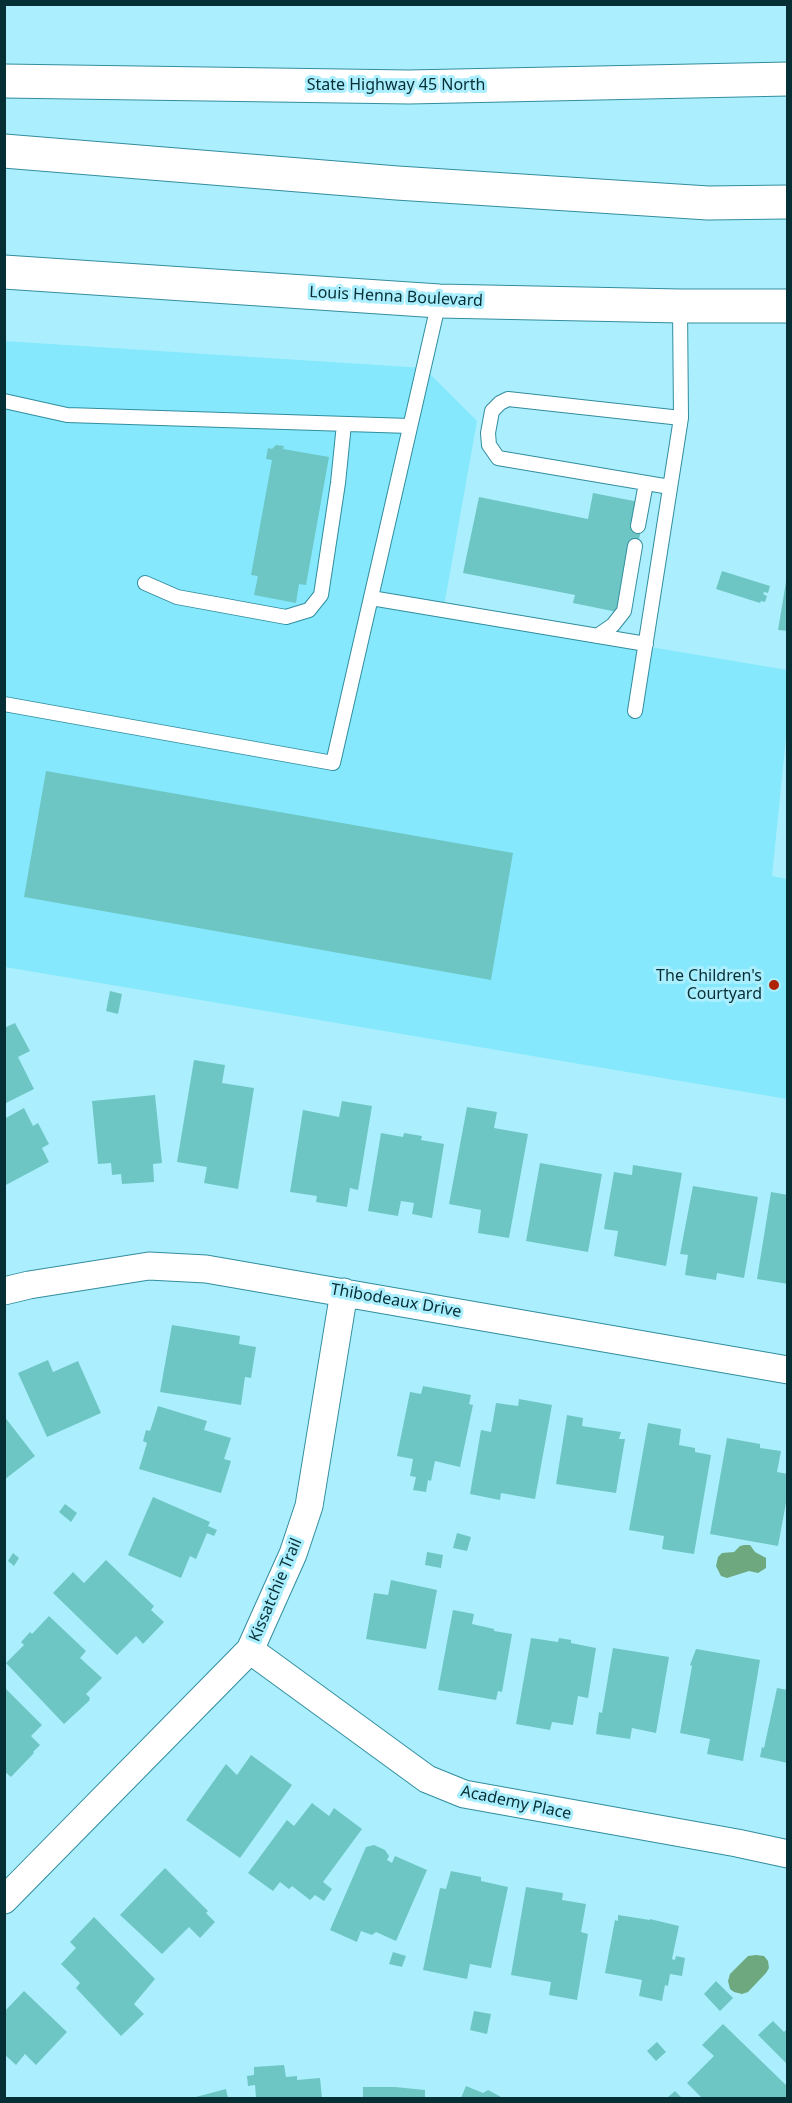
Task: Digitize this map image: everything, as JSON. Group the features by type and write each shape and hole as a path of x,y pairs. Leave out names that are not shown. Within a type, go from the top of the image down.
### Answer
{"main road":[{"name":"State Highway 45 North","path":"4,81 409,87 788,79"},
{"path":"4,151 397,183 708,203 788,202"},
{"name":"Louis Henna Boulevard","path":"4,272 440,301 788,306"}],"street":[{"name":"Thibodeaux Drive","path":"4,1291 149,1266 206,1269 788,1370"},
{"name":"Kissatchie Trail","path":"4,1900 250,1650 293,1554 309,1506 344,1292"},
{"name":"Academy Place","path":"250,1650 427,1779 464,1794 788,1854"}],"lane":[{"path":"4,704 333,764 440,301"},
{"path":"636,711 681,418 680,306"},
{"path":"670,487 498,458 489,446 488,433 492,411 508,399 681,418"},
{"path":"4,401 67,415 410,426"},
{"path":"145,583 177,597 286,617 309,610 321,595 338,483 344,424"},
{"path":"638,526 646,483"},
{"path":"597,636 613,625 624,611 634,546"},
{"path":"371,598 646,644"}],"shaded area":[{"path":"4,341 424,368 477,421 443,612 787,670 787,728 772,876 787,879 787,1099 5,967"},
{"path":"744,1545 750,1545 755,1552 766,1558 766,1568 758,1573 749,1571 727,1578 721,1576 716,1566 718,1557 722,1553 734,1552"},
{"path":"748,1956 764,1956 769,1968 748,1992 742,1994 734,1992 730,1989 728,1981 730,1974"}],"building":[{"path":"276,445 284,446 283,449 329,457 306,585 299,584 296,603 254,595 258,576 251,575 272,460 266,459 268,448 272,449"},
{"path":"593,493 639,502 642,527 617,612 573,603 575,595 463,573 479,497 588,519"},
{"path":"722,571 770,586 768,593 763,594 767,596 765,602 760,603 716,589"},
{"path":"786,582 788,582 788,631 778,630"},
{"path":"46,771 513,853 491,980 24,897"},
{"path":"110,991 122,994 118,1014 106,1011"},
{"path":"15,1023 30,1051 18,1057 34,1089 4,1104 4,1028"},
{"path":"194,1060 225,1065 222,1083 254,1088 238,1189 204,1183 207,1167 177,1162"},
{"path":"155,1095 162,1163 153,1164 154,1182 122,1184 121,1174 112,1175 111,1163 98,1164 92,1101"},
{"path":"342,1101 372,1106 358,1190 350,1188 347,1207 316,1202 317,1196 290,1192 303,1110 339,1117"},
{"path":"467,1107 497,1112 494,1128 528,1134 509,1238 478,1233 481,1210 449,1204"},
{"path":"24,1108 33,1126 38,1123 49,1144 42,1148 49,1162 4,1186 4,1119"},
{"path":"381,1133 403,1137 404,1133 422,1136 421,1140 444,1144 432,1218 412,1214 414,1203 401,1201 398,1216 368,1211"},
{"path":"540,1163 602,1174 588,1252 526,1241"},
{"path":"633,1165 682,1173 666,1266 614,1256 618,1231 604,1229 614,1172 632,1175"},
{"path":"693,1186 758,1197 744,1278 717,1273 716,1280 685,1275 688,1255 680,1254"},
{"path":"771,1192 788,1195 788,1284 757,1279"},
{"path":"172,1325 240,1336 239,1344 256,1347 251,1378 245,1377 241,1405 160,1392"},
{"path":"48,1360 53,1372 78,1361 101,1413 47,1437 18,1373"},
{"path":"423,1386 471,1395 469,1404 473,1405 460,1467 435,1461 426,1492 413,1490 416,1477 410,1476 413,1459 397,1456 410,1392 421,1394"},
{"path":"519,1399 552,1405 535,1499 501,1493 500,1500 470,1494 481,1430 491,1432 496,1403 518,1406"},
{"path":"158,1406 207,1421 204,1430 231,1438 224,1459 231,1461 221,1493 139,1469 147,1443 143,1441 146,1430 150,1431"},
{"path":"567,1415 583,1418 582,1426 621,1432 619,1439 625,1439 616,1493 556,1484"},
{"path":"4,1416 35,1456 4,1480"},
{"path":"648,1423 681,1429 679,1445 695,1448 695,1452 711,1455 694,1554 662,1549 664,1536 629,1530"},
{"path":"727,1438 760,1444 760,1448 781,1451 777,1472 788,1474 788,1492 778,1546 710,1534"},
{"path":"153,1497 210,1522 208,1526 217,1530 214,1536 207,1533 196,1559 190,1556 181,1578 128,1555"},
{"path":"65,1504 77,1513 71,1522 59,1512"},
{"path":"457,1533 471,1537 467,1551 453,1548"},
{"path":"427,1552 443,1555 441,1568 425,1565"},
{"path":"13,1553 19,1558 14,1566 8,1561"},
{"path":"106,1560 154,1606 151,1610 164,1622 143,1644 136,1636 117,1655 53,1593 73,1572 84,1583"},
{"path":"391,1580 437,1590 426,1649 366,1639 374,1593 388,1595"},
{"path":"453,1610 474,1614 472,1624 512,1634 502,1692 498,1691 496,1700 438,1690"},
{"path":"49,1616 86,1651 80,1658 102,1678 86,1694 90,1698 89,1701 64,1724 6,1663 24,1645 21,1642 30,1632 32,1634"},
{"path":"531,1638 558,1642 559,1638 596,1648 588,1698 578,1696 573,1725 552,1722 550,1730 516,1724"},
{"path":"613,1648 669,1657 656,1733 632,1728 630,1739 596,1734 599,1712 602,1713"},
{"path":"696,1649 760,1660 743,1761 707,1754 710,1739 680,1733 692,1666 690,1665"},
{"path":"4,1687 42,1725 31,1736 40,1745 11,1777 4,1771"},
{"path":"777,1688 788,1690 788,1763 760,1757"},
{"path":"251,1755 292,1785 240,1858 186,1820 226,1764 237,1775"},
{"path":"312,1803 329,1816 334,1808 362,1829 323,1882 332,1889 324,1901 315,1895 310,1900 292,1886 289,1889 280,1882 273,1891 248,1873 287,1820 294,1826"},
{"path":"374,1845 385,1850 389,1856 387,1860 392,1863 395,1856 427,1870 396,1941 376,1932 372,1935 361,1931 357,1942 330,1930 366,1847"},
{"path":"165,1868 208,1911 206,1913 215,1922 200,1938 189,1927 162,1954 120,1915"},
{"path":"451,1871 481,1877 481,1881 508,1887 491,1968 470,1964 467,1979 423,1970 440,1888 446,1889"},
{"path":"526,1887 563,1893 562,1900 586,1904 581,1932 588,1934 577,2000 549,1995 551,1982 511,1975"},
{"path":"618,1915 679,1926 672,1959 675,1960 676,1956 685,1958 682,1976 670,1974 662,2001 639,1996 642,1980 605,1973 615,1920 618,1921"},
{"path":"94,1917 155,1979 134,2004 144,2014 121,2036 76,1988 80,1983 61,1964 76,1948 70,1942"},
{"path":"393,1952 406,1956 402,1967 389,1964"},
{"path":"716,1981 733,1998 720,2011 704,1994"},
{"path":"24,1991 67,2032 36,2065 25,2054 16,2065 4,2054 4,2012"},
{"path":"474,2011 491,2014 487,2034 470,2030"},
{"path":"773,2021 784,2032 788,2028 788,2065 758,2035"},
{"path":"723,2024 788,2087 788,2098 702,2098 687,2083 714,2056 702,2045"},
{"path":"657,2042 666,2052 656,2061 647,2051"},
{"path":"284,2065 286,2077 297,2076 297,2080 320,2078 322,2098 256,2098 255,2085 248,2086 247,2076 254,2075 254,2067"},
{"path":"466,2086 483,2093 488,2090 503,2098 461,2098"},
{"path":"363,2087 425,2090 425,2098 363,2098"},
{"path":"226,2089 228,2098 192,2098"},
{"path":"675,2091 682,2098 667,2098"}],"place":[{"name":"The Children's Courtyard","path":"774,985"}]}
